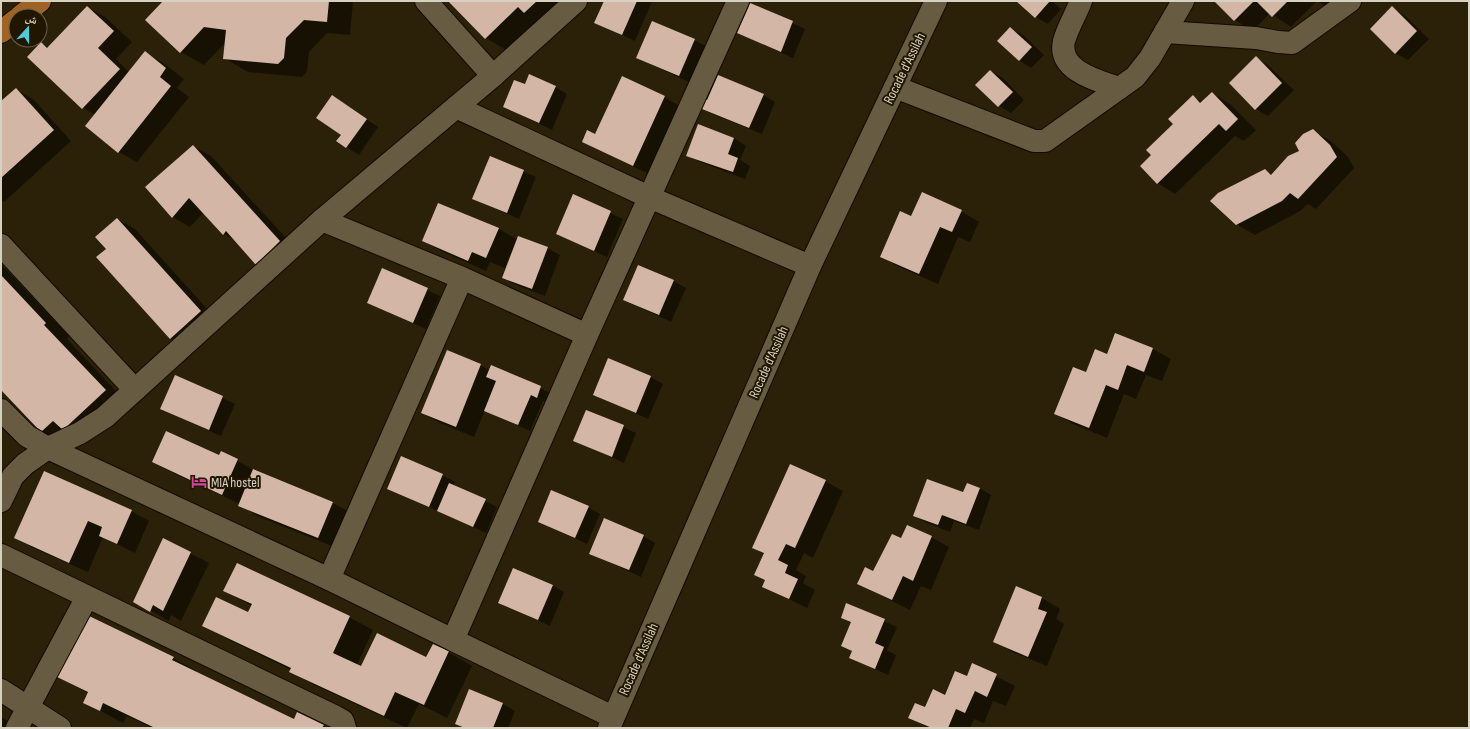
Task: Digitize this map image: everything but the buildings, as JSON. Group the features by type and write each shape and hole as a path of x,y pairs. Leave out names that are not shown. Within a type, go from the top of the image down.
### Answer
{"main road":[{"path":"31,8 40,1"}],"street":[{"path":"426,1 493,76"},
{"path":"1,501 7,474 48,448 91,426 135,390 322,220 493,76 576,1"},
{"path":"453,640 587,335 738,1"},
{"name":"Rocade d'Assilah","path":"611,723 810,266 936,1"},
{"path":"1081,1 1064,42 1065,53 1070,64 1086,77 1119,88"},
{"path":"895,87 1034,141 1044,141 1119,88 1143,68 1183,1"},
{"path":"1164,32 1292,42 1350,1"},
{"path":"456,107 649,197 810,266"},
{"path":"322,220 462,278 587,335"},
{"path":"1,245 135,390"},
{"path":"329,579 462,278"},
{"path":"1,410 27,436 48,448 329,579 453,640 611,723"},
{"path":"1,555 336,717 343,721 345,728"},
{"path":"17,728 87,597"},
{"path":"1,690 60,728"}],"place":[{"name":"MIA hostel","path":"199,482"}]}
